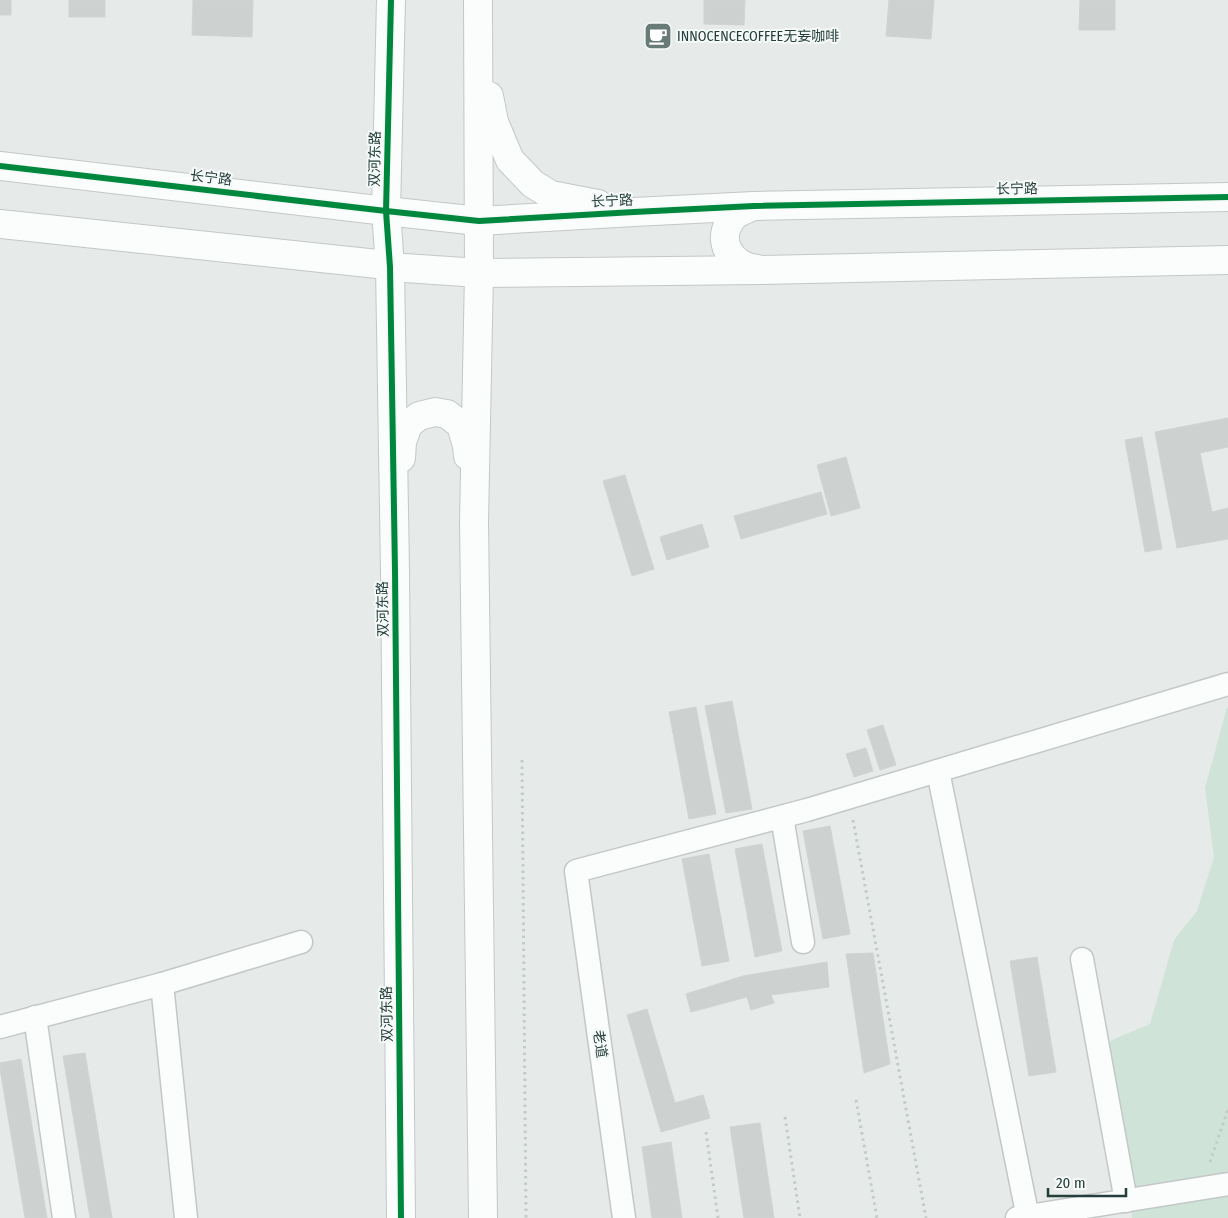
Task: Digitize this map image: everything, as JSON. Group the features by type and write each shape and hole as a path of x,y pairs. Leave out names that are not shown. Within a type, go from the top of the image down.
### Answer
{"street":[{"name":"双河东路","path":"391,0 386,211 390,266 394,523 401,1218"},
{"path":"478,0 479,273 474,522 483,1218"},
{"path":"478,53 486,78 494,122 510,160 533,184 552,195 634,212"},
{"name":"长宁路","path":"0,166 479,221 754,206 1228,197"},
{"path":"754,206 734,216 728,226 726,237 727,248 731,256 740,264 759,270"},
{"path":"0,224 390,266 479,273 759,270 1228,260"},
{"path":"394,523 402,442 408,425 418,416 435,412 447,414 461,426 467,446 474,522"},
{"path":"804,942 782,817 1228,684"},
{"path":"938,771 1025,1217 1228,1184"},
{"name":"老道","path":"624,1218 576,871 782,817"},
{"path":"0,1027 162,984 301,942"},
{"path":"1082,958 1126,1201"},
{"path":"162,984 186,1218"},
{"path":"35,1017 64,1218"}],"path":[{"path":"522,760 526,1218"},
{"path":"848,798 926,1218"},
{"path":"856,1100 878,1218"},
{"path":"785,1117 800,1218"},
{"path":"706,1132 718,1218"}],"green space":[{"path":"1227,707 1228,1218 1132,1218 1129,1182 1105,1045 1114,1039 1150,1024 1174,940 1197,911 1214,857 1205,788"}],"building":[{"path":"0,0 11,0 11,15 0,15"},
{"path":"69,0 105,0 105,17 69,17"},
{"path":"193,0 253,0 252,37 192,35"},
{"path":"704,0 745,0 744,25 704,24"},
{"path":"889,0 934,0 931,39 886,36"},
{"path":"1080,0 1115,0 1115,30 1079,30"},
{"path":"1228,418 1228,447 1200,453 1212,512 1228,508 1228,539 1177,548 1155,432"},
{"path":"1142,437 1162,549 1145,552 1125,440"},
{"path":"846,457 860,508 831,516 817,465"},
{"path":"625,475 654,569 632,576 603,481"},
{"path":"821,492 827,514 741,539 734,516"},
{"path":"702,524 709,547 667,560 660,537"},
{"path":"732,701 752,809 726,813 705,706"},
{"path":"696,707 716,814 689,819 669,712"},
{"path":"883,725 896,765 880,770 867,730"},
{"path":"866,748 873,771 854,777 846,754"},
{"path":"830,826 850,934 823,939 803,831"},
{"path":"762,844 782,951 755,957 735,849"},
{"path":"709,854 729,961 702,966 682,859"},
{"path":"873,953 890,1064 864,1073 846,954"},
{"path":"1037,957 1056,1072 1029,1076 1010,961"},
{"path":"827,962 829,987 771,995 774,1003 751,1010 747,997 691,1012 686,994 743,976"},
{"path":"647,1009 675,1103 703,1095 710,1118 661,1132 627,1015"},
{"path":"85,1053 112,1218 90,1218 63,1056"},
{"path":"21,1059 47,1218 25,1218 0,1069 0,1063"},
{"path":"760,1123 774,1218 744,1218 730,1127"},
{"path":"671,1142 682,1218 652,1218 642,1147"}],"cycle path":[{"path":"391,0 386,211 390,267 395,571 401,1218"},
{"path":"0,166 479,221 754,206 1228,197"}],"place":[{"name":"INNOCENCECOFFEE无妄咖啡","path":"658,36"}]}
